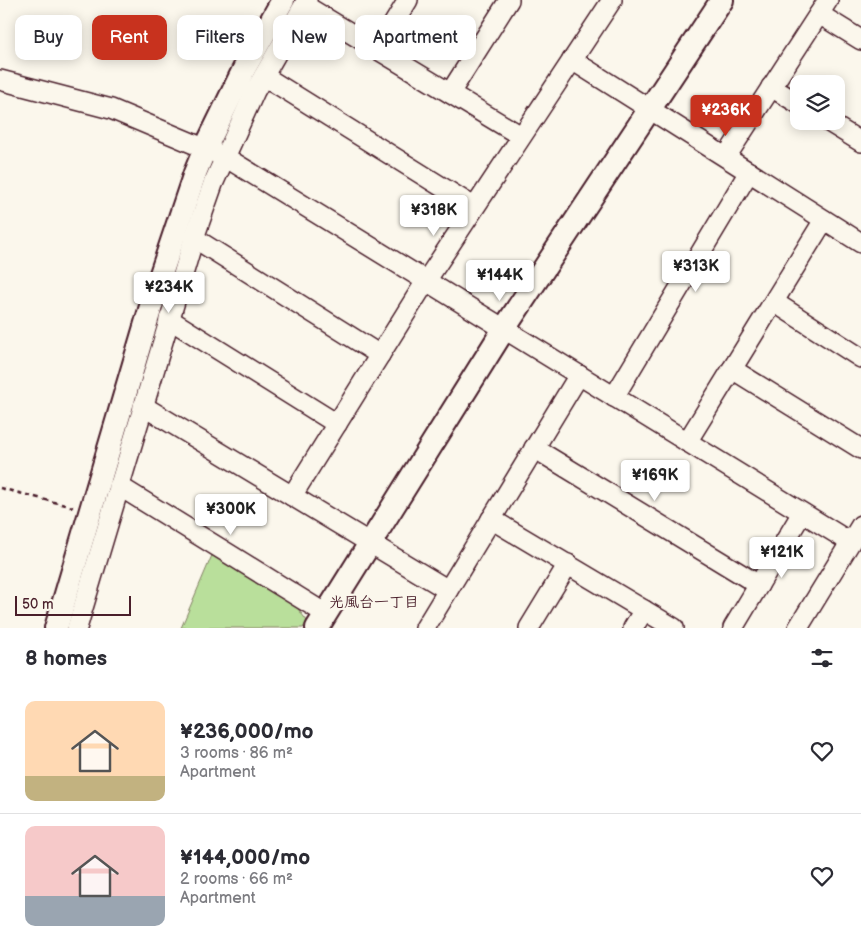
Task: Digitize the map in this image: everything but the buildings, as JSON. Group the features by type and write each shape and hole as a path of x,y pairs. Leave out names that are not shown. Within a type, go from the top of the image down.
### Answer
{"street":[{"path":"399,15 408,0"},
{"path":"450,93 510,0"},
{"path":"292,496 426,281 612,0"},
{"path":"119,486 321,621 504,329 722,0"},
{"path":"298,2 355,35"},
{"path":"77,628 194,238 225,157 298,2"},
{"path":"56,628 157,286 204,149 244,69 298,2"},
{"path":"726,157 824,7 861,40"},
{"path":"396,60 521,136"},
{"path":"572,60 861,243"},
{"path":"264,76 474,207"},
{"path":"0,80 110,109 225,157 850,542"},
{"path":"772,87 790,98"},
{"path":"842,130 861,142"},
{"path":"614,397 749,172"},
{"path":"687,442 824,220"},
{"path":"194,238 380,355"},
{"path":"774,302 861,358"},
{"path":"170,319 337,424"},
{"path":"732,369 861,449"},
{"path":"424,628 579,375"},
{"path":"143,406 448,590"},
{"path":"534,448 759,585"},
{"path":"733,628 802,513"},
{"path":"491,519 674,628"},
{"path":"798,628 861,525"},
{"path":"528,628 568,564"},
{"path":"633,628 644,610"}],"path":[{"path":"0,488 91,512"}],"green space":[{"path":"213,553 293,602 307,621 303,628 181,628"}],"waterway":[{"path":"208,173 214,156"}],"district":[{"name":"光風台一丁目","path":"374,602"}]}
